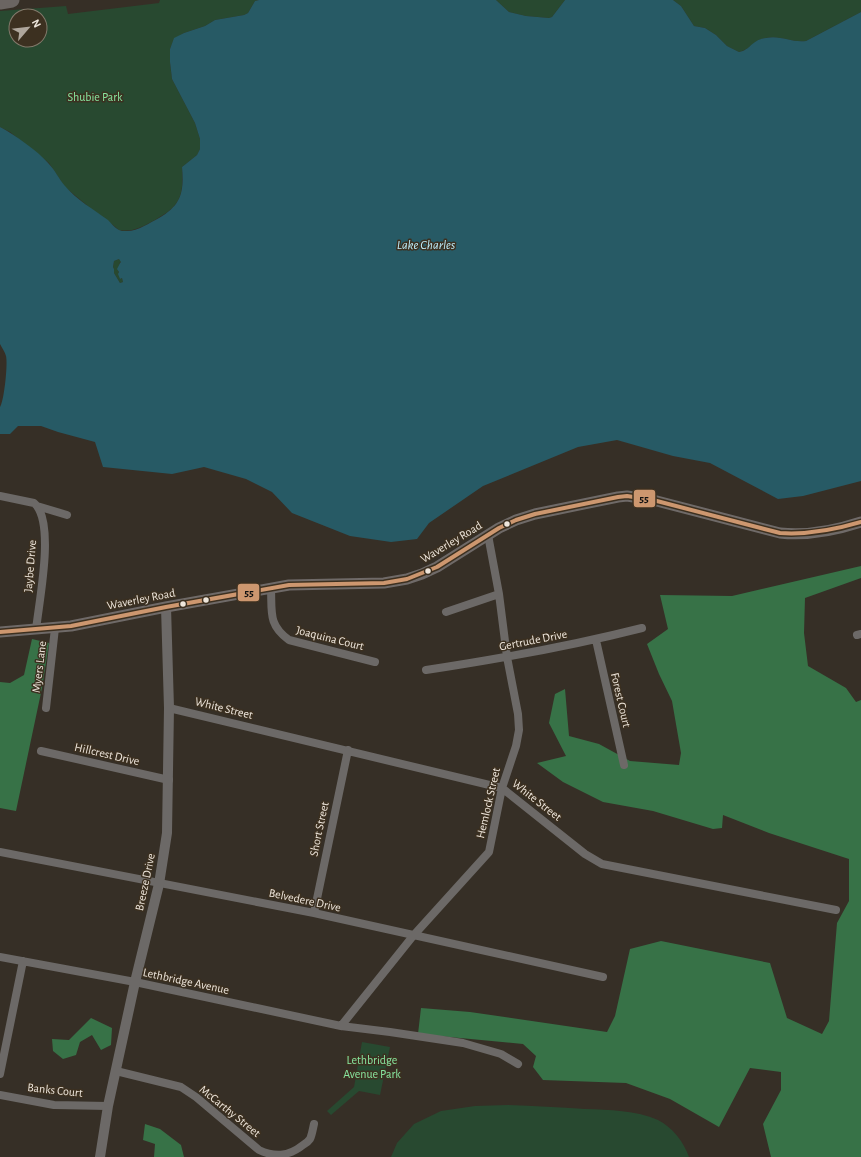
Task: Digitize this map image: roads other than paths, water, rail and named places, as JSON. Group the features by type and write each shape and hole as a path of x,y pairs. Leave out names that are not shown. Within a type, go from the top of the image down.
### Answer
{"highway":[{"path":"0,2 12,0"}],"main road":[{"name":"Waverley Road","path":"0,632 71,626 289,585 384,583 422,574 437,567 499,528 516,520 535,514 627,496 683,507 780,533 794,534 829,531 861,522"}],"street":[{"path":"0,496 34,503 37,506 68,515"},
{"name":"Jaybe Drive","path":"36,630 44,559 45,526 42,512 37,506"},
{"name":"Hemlock Street","path":"341,1026 413,936 489,852 502,788 516,746 518,714 507,657 499,594 488,536"},
{"name":"Joaquina Court","path":"271,588 272,618 274,625 283,636 297,643 375,662"},
{"path":"446,612 499,594"},
{"name":"Breeze Drive","path":"100,1157 108,1106 135,982 159,884 168,833 169,708 166,607"},
{"name":"Myers Lane","path":"46,708 55,628"},
{"name":"Gertrude Drive","path":"426,670 507,657 596,640 642,628"},
{"name":"Forest Court","path":"596,640 624,765"},
{"name":"White Street","path":"169,708 502,788 585,854 602,864 836,910"},
{"name":"Short Street","path":"314,913 348,750"},
{"name":"Hillcrest Drive","path":"41,751 169,780"},
{"name":"Belvedere Drive","path":"0,852 314,913 603,977"},
{"name":"Lethbridge Avenue","path":"0,957 135,982 341,1026 463,1043 501,1054 518,1064"},
{"path":"0,1074 23,961"},
{"name":"McCarthy Street","path":"116,1071 181,1087 196,1097 259,1150 268,1155 278,1156 289,1154 300,1148 310,1140 314,1124"},
{"name":"Banks Court","path":"0,1095 54,1105 108,1106"}],"water":[{"name":"Lake Charles","path":"496,0 509,12 526,16 549,18 552,17 565,0 673,0 681,6 694,26 705,28 716,35 727,46 739,52 761,39 771,37 806,41 861,12 861,481 803,496 778,499 710,463 673,456 617,440 578,447 483,486 429,523 417,539 391,542 350,536 292,513 272,492 246,479 204,467 172,474 103,467 95,442 41,426 18,426 10,434 0,434 0,407 6,374 6,354 0,344 0,127 39,154 51,166 70,191 115,227 122,231 129,231 143,227 173,208 180,197 182,190 182,167 197,155 200,149 200,139 195,123 172,79 170,49 174,38 205,26 215,20 244,15 248,13 255,1","holes":["119,259 121,262 117,269 120,279 122,278 123,282 120,283 114,273 113,267 114,261"]}],"park label":[{"name":"Shubie Park","path":"95,97"},
{"name":"Lethbridge Avenue Park","path":"372,1067"}]}
